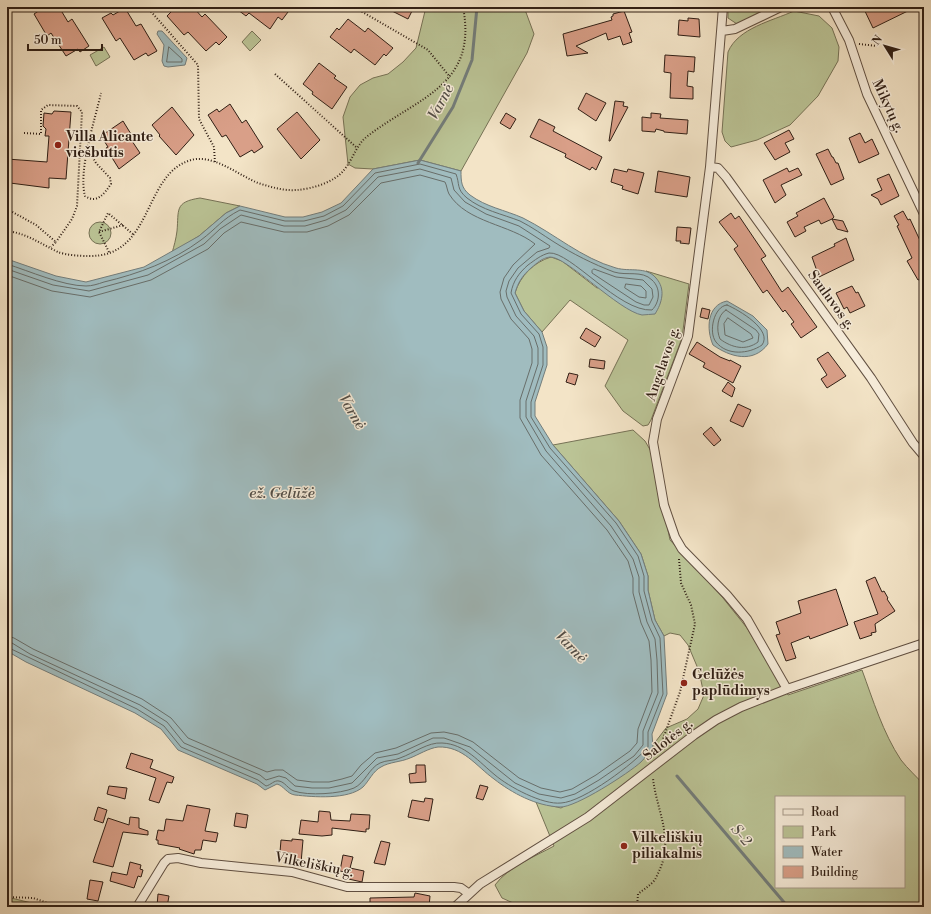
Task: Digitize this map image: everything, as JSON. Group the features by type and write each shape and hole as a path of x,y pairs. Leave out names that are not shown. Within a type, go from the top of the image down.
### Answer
{"street":[{"name":"Angelavos g.","path":"723,7 710,167 688,336 657,419 653,442 664,505 675,537 682,549 727,594 747,619 787,689"},
{"path":"722,30 734,29 781,7"},
{"name":"Mikytų g.","path":"832,7 850,44 867,94 924,214"},
{"name":"Sauluvos g.","path":"710,167 718,168 726,177 871,378 913,443 924,456"},
{"name":"Salotės g.","path":"455,907 468,893 514,861 588,817 694,735 716,720 741,707 787,689 924,643"},
{"name":"Vilkeliškių g.","path":"137,907 164,863 168,859 178,858 201,863 292,872 347,887 454,887 461,888 468,893"}],"path":[{"path":"147,7 198,65 199,119 214,147 215,163"},
{"path":"354,7 428,50 450,76"},
{"path":"7,231 19,232 59,252 90,256 109,252 122,245 142,225 162,184 170,174 180,165 192,160 204,160 215,163 256,182 280,190 299,190 323,184 335,178 344,170 356,147 368,135 438,88 450,76 459,64 464,48 466,29 463,7"},
{"path":"850,44 878,46"},
{"path":"275,74 356,147"},
{"path":"88,149 96,163 110,178 111,184 97,199 90,199 85,196 83,189 85,164 88,149 101,93"},
{"path":"24,133 41,134 41,110 48,105 77,106 82,112 78,206 72,219 51,247"},
{"path":"7,209 36,225 56,242"},
{"path":"99,232 108,213 134,234"},
{"path":"99,232 123,225"},
{"path":"99,232 109,252"},
{"path":"637,907 638,894 654,881 662,865 667,846 655,794 652,768 680,692 695,624 691,605 680,583 678,551"},
{"path":"7,897 33,898 60,907"}],"green space":[{"path":"426,7 524,7 534,34 527,53 461,171 420,160 373,169 355,168 348,164 343,117 350,97 360,85 373,78 388,74 403,62 416,48"},
{"path":"728,7 772,7 737,24 728,18"},
{"path":"794,11 819,16 832,28 839,47 838,61 818,96 790,125 757,140 731,147 725,141 722,132 728,52 739,37 747,31"},
{"path":"252,31 261,40 250,51 242,42"},
{"path":"104,47 110,57 96,66 90,55"},
{"path":"200,198 240,206 226,213 199,236 172,253 177,234 178,212 180,208 186,202"},
{"path":"100,222 108,225 111,233 108,241 100,244 92,241 89,233 92,225"},
{"path":"551,257 562,261 597,288 656,278 646,271 689,284 682,338 648,425 643,426 623,411 605,386 628,340 570,300 542,332 524,311 515,293 520,281 533,266"},
{"path":"633,430 645,441 652,453 670,540 723,598 747,628 788,695 862,670 889,739 901,760 924,785 924,907 522,907 502,898 495,885 500,879 522,863 554,846 536,802 561,808 640,762 666,728 687,719 698,709 704,695 699,671 688,645 680,635 670,633 664,636 655,620 648,590 648,576 641,554 619,521 553,445"},
{"path":"7,897 48,907 7,907"}],"water":[{"path":"158,31 162,31 187,58 185,65 164,66 162,61 164,45 157,34"},
{"name":"ež. Gelūžė","path":"420,160 461,171 461,181 463,187 476,199 535,224 580,252 603,264 616,268 638,270 652,274 659,282 662,291 660,305 655,314 642,315 620,304 568,265 558,259 550,257 544,258 523,276 515,293 524,311 542,332 547,347 547,365 535,402 535,416 553,445 619,521 641,554 648,576 648,590 655,620 664,636 667,694 652,734 653,748 641,762 625,774 602,789 567,806 560,807 542,804 516,794 487,774 462,753 447,748 438,747 381,767 373,774 363,787 349,794 330,797 295,795 277,784 265,790 257,784 178,750 161,729 135,713 26,662 7,651 7,259 56,276 86,282 144,267 199,236 226,213 240,206 285,217 303,217 322,212 341,203 373,169"},
{"path":"727,301 753,316 767,330 768,344 762,350 748,356 741,356 727,353 713,345 709,332 710,318 715,307 720,303"}],"building":[{"path":"50,7 59,7 68,22 72,19 89,46 80,52 78,49 66,56 51,33 47,36 34,14 43,8 44,10"},
{"path":"181,7 193,7 202,17 205,14 227,37 219,45 216,42 206,51 188,32 184,35 167,16 175,8 177,11"},
{"path":"234,7 282,7 288,12 282,20 278,17 270,29 249,13 246,16"},
{"path":"384,7 414,7 408,19"},
{"path":"863,7 916,7 873,28"},
{"path":"125,8 136,26 141,24 157,51 148,56 146,53 134,60 120,38 116,41 102,18 111,13 113,15"},
{"path":"624,11 632,32 629,33 632,42 623,45 620,36 608,40 606,33 576,46 588,53 567,56 563,34 612,20 611,17 613,14"},
{"path":"688,18 699,19 700,37 678,35 679,20 688,21"},
{"path":"348,19 365,32 368,28 393,48 386,56 384,54 375,65 354,49 351,53 330,37 337,28 339,30"},
{"path":"665,55 695,57 694,72 688,71 687,86 693,87 693,99 670,98 671,73 664,72"},
{"path":"319,63 336,76 334,78 347,87 332,109 312,94 313,92 303,84"},
{"path":"586,93 606,103 596,121 578,109"},
{"path":"615,101 624,102 623,106 628,107 609,141"},
{"path":"230,104 242,123 246,120 263,147 254,153 252,150 240,157 226,135 222,137 208,115 217,109 219,112"},
{"path":"172,107 194,135 176,155 159,136 160,135 152,125"},
{"name":"Villa Alicante viešbutis","path":"54,111 71,112 66,179 49,178 49,188 10,183 10,178 7,178 7,159 47,162 49,136 45,136 46,129 43,126 44,113 52,114"},
{"path":"297,112 320,140 301,159 277,129"},
{"path":"506,113 516,119 510,129 500,123"},
{"path":"651,113 661,114 660,118 688,120 687,134 664,132 656,129 655,132 642,131 642,117 651,118"},
{"path":"539,119 555,127 553,131 602,157 596,170 592,167 590,170 565,157 566,154 530,137"},
{"path":"123,121 134,139 132,141 140,153 119,169 106,148 108,147 101,136"},
{"path":"789,130 794,139 785,143 790,152 775,160 764,143"},
{"path":"860,133 865,143 872,139 879,154 859,163 849,138"},
{"path":"828,149 836,163 838,163 844,179 831,185 816,154"},
{"path":"787,168 789,172 798,168 802,175 781,185 786,195 775,203 763,180"},
{"path":"614,169 627,172 628,169 644,173 638,194 622,189 623,186 611,182"},
{"path":"658,171 690,177 687,197 655,192"},
{"path":"889,174 899,196 881,205 878,199 871,195 882,190 877,179"},
{"path":"824,198 834,217 821,224 819,220 804,227 806,231 795,237 787,222 798,216 796,213"},
{"path":"903,211 908,220 910,219 924,249 924,278 918,280 907,261 912,258 894,216"},
{"path":"731,213 735,219 739,216 766,256 761,259 782,292 788,287 817,327 801,338 791,324 794,322 785,310 783,312 767,290 763,293 734,249 738,246 719,222"},
{"path":"832,219 843,221 848,232 837,229"},
{"path":"677,227 691,228 689,244 676,241"},
{"path":"846,238 854,260 819,277 812,257 835,246 834,244"},
{"path":"852,286 856,293 858,292 865,306 850,313 847,307 844,309 836,293"},
{"path":"702,308 710,310 708,319 700,317"},
{"path":"586,328 601,337 595,347 580,338"},
{"path":"697,342 720,357 741,366 733,383 703,367 705,363 689,354"},
{"path":"828,352 846,376 827,388 821,379 827,375 817,359"},
{"path":"590,359 605,361 604,369 589,367"},
{"path":"569,373 578,375 575,385 566,382"},
{"path":"728,382 735,388 732,397 722,391"},
{"path":"738,404 751,410 743,427 730,421"},
{"path":"711,427 721,440 714,446 703,434"},
{"path":"875,577 882,592 884,591 888,598 887,599 895,611 875,624 876,632 860,639 854,622 878,614 866,581"},
{"path":"836,589 848,625 810,639 809,636 791,643 796,658 786,661 776,635 780,634 776,622 801,613 798,601"},
{"path":"131,753 153,760 150,768 174,777 172,783 167,782 159,803 149,800 156,778 126,768"},
{"path":"416,765 425,765 426,782 410,783 409,774 416,773"},
{"path":"480,785 488,787 483,800 476,798"},
{"path":"109,786 127,788 125,799 107,794"},
{"path":"425,798 433,799 429,821 408,817 412,800 424,802"},
{"path":"187,805 210,809 205,831 218,833 216,842 203,840 201,850 195,850 194,854 179,849 180,848 158,844 158,840 156,840 158,830 164,831 166,819 183,821"},
{"path":"98,807 107,810 103,823 94,820"},
{"path":"319,811 330,812 331,820 350,821 351,814 370,815 369,829 366,829 366,832 332,828 332,835 322,836 299,834 301,820 318,822"},
{"path":"236,813 248,815 246,828 234,826"},
{"path":"130,817 139,818 139,828 148,831 148,835 123,832 113,867 93,862 108,818 129,825"},
{"path":"292,839 303,840 301,863 290,862 291,853 280,852 281,840 292,841"},
{"path":"381,841 390,843 385,865 374,863"},
{"path":"343,855 353,857 350,868 364,871 362,882 344,878 345,872 340,871"},
{"path":"130,862 141,865 140,869 143,870 141,877 138,876 134,888 110,881 112,872 127,875"},
{"path":"90,880 103,882 98,901 87,899"},
{"path":"415,893 430,896 429,907 370,907 370,898 414,897"},
{"path":"158,894 169,896 167,907 157,906"}],"waterway":[{"name":"Varnė","path":"418,163 453,107 472,60 477,7"},
{"name":"S-2","path":"677,776 788,907"}],"place":[{"name":"Villa Alicante viešbutis","path":"58,145"},
{"name":"Gelūžės paplūdimys","path":"684,683"},
{"name":"Vilkeliškių piliakalnis","path":"624,846"}]}
